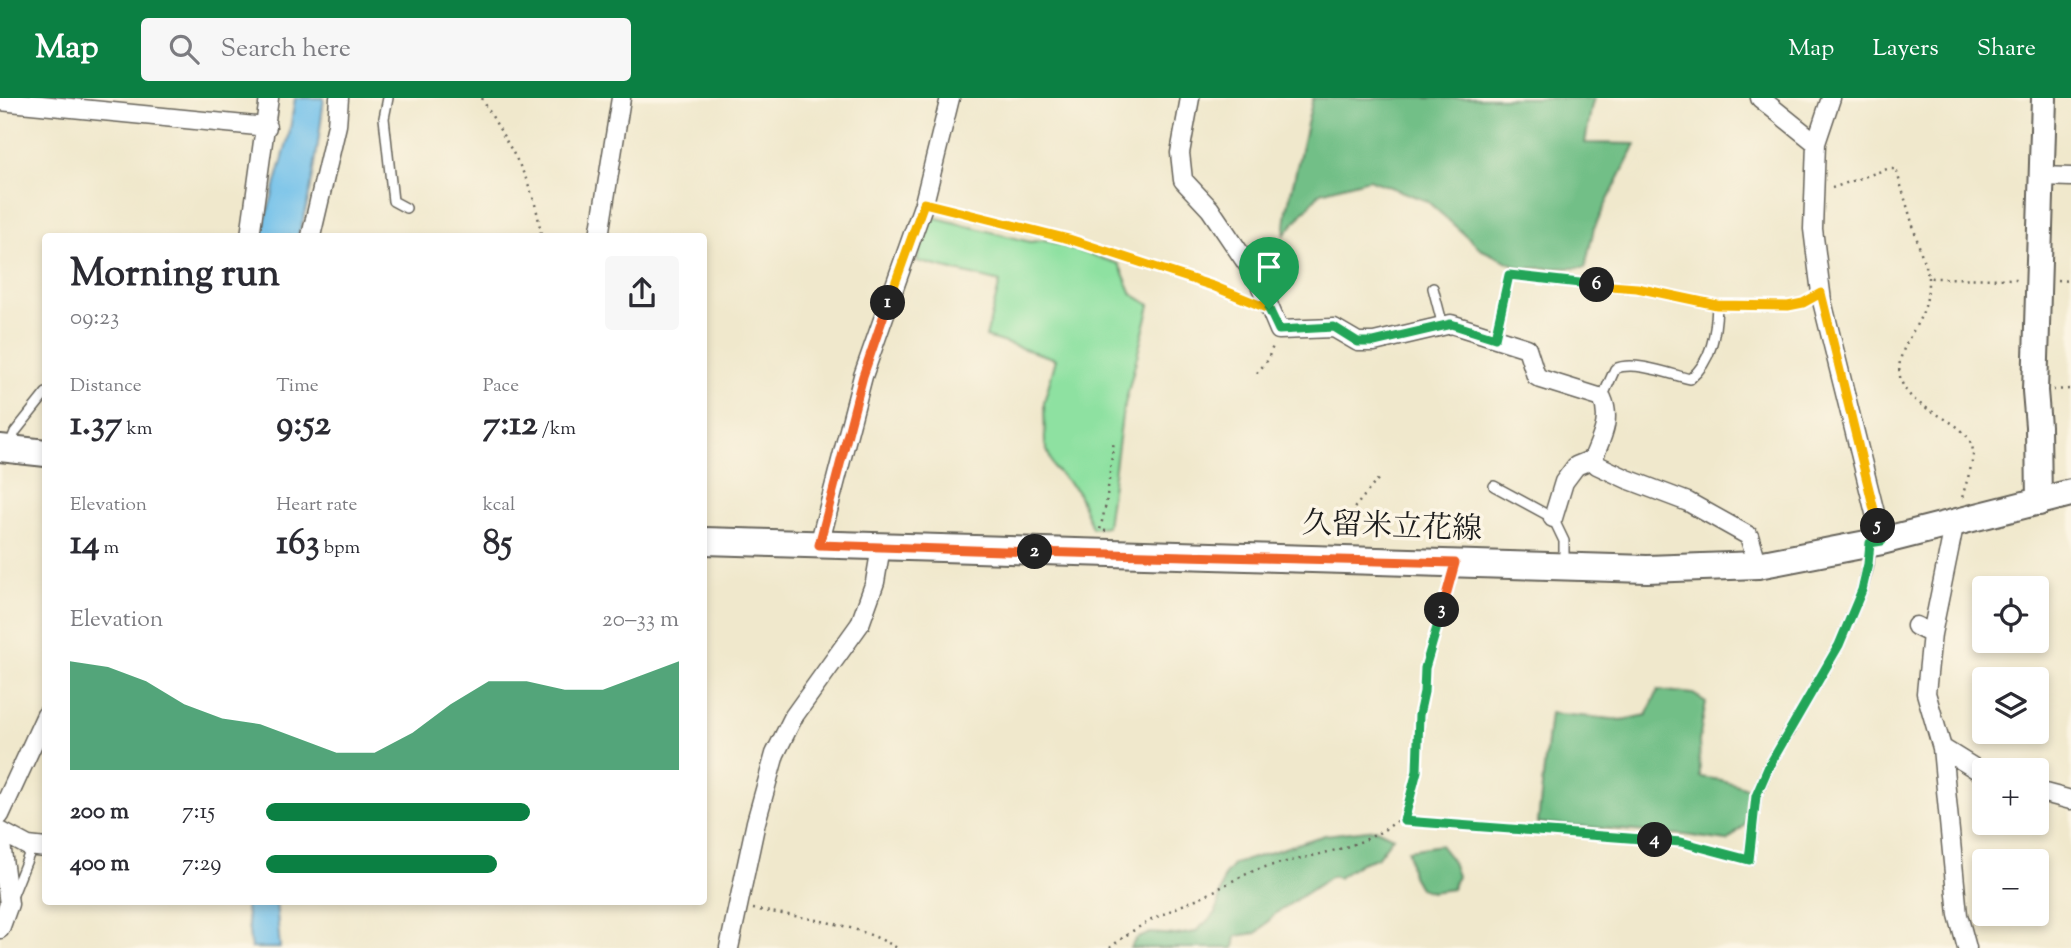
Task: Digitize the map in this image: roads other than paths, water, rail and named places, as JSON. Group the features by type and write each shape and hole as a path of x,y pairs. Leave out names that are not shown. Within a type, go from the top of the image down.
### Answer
{"main road":[{"path":"4,448 42,453"},
{"name":"久留米立花線","path":"707,541 1647,569 1758,565 1876,542 2071,494"}],"street":[{"path":"247,233 270,98"},
{"path":"312,233 337,125 339,98"},
{"path":"599,233 621,98"},
{"path":"819,545 863,376 924,203 950,98"},
{"path":"1190,98 1180,153 1183,180 1210,209 1258,280 1279,330 1334,327 1358,342 1374,342 1451,324 1527,348 1536,376 1602,398 1607,410 1606,424 1593,459 1576,466 1564,482 1553,518"},
{"path":"1760,98 1816,144"},
{"path":"1831,98 1816,144 1813,229 1821,293 1876,542"},
{"path":"2039,503 2035,391 2044,98"},
{"path":"0,100 267,127"},
{"path":"2042,176 2071,177"},
{"path":"1593,459 1597,465 1627,480 1688,502 1749,536 1758,565"},
{"path":"1955,522 1924,630 1926,693 1942,748 1958,915 1967,948"},
{"path":"729,948 756,822 775,754 794,716 860,624 875,582 881,547"},
{"path":"0,815 42,724"},
{"path":"1942,748 1972,767"},
{"path":"2049,794 2071,800"},
{"path":"0,831 39,847"},
{"path":"0,836 4,917"}],"lane":[{"path":"388,98 384,118 393,201 406,208"},
{"path":"1433,288 1443,326"},
{"path":"1602,398 1615,369 1622,366 1637,366 1690,379 1699,372 1710,354 1717,321 1717,305"},
{"path":"4,448 42,398"},
{"path":"1494,486 1553,518 1564,541 1564,567"},
{"path":"1749,860 1756,796 1769,766 1839,645 1862,590 1876,542"},
{"path":"4,917 39,847"}],"water":[{"path":"295,98 324,98 308,202 299,233 262,233 289,136"},
{"path":"246,905 276,905 280,948 251,948"}]}
